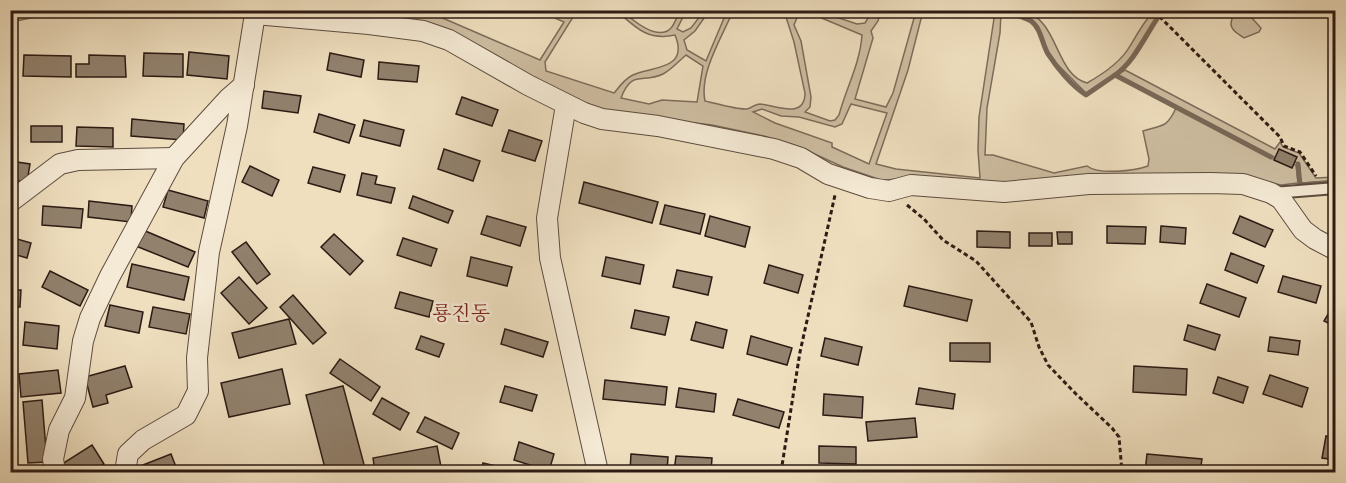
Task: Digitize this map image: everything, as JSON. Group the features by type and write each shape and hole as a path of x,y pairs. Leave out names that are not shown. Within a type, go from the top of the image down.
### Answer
{"street":[{"path":"125,472 128,454 143,440 186,415 198,391 197,358 209,252 244,85 254,12 423,32 449,40 566,105 602,119 658,126 774,149 801,158 837,177 870,188 889,191 911,185 1004,192 1089,184 1243,184 1271,193 1281,199 1303,230 1335,250"},
{"path":"55,472 53,459 59,430 75,398 83,341 90,318 133,231 174,159 229,98 244,85"},
{"path":"566,105 547,218 550,258 598,472"},
{"path":"10,202 60,164 78,160 174,159"}],"lane":[{"path":"1271,193 1335,188"}],"path":[{"path":"1131,10 1135,14 1149,17 1159,16 1280,137 1284,146 1300,152 1317,177"},
{"path":"781,472 800,352 837,177"},
{"path":"889,191 924,219 943,240 976,261 1031,322 1048,365 1119,437 1122,472"}],"shaded area":[{"path":"19,10 65,11 11,22 11,12"},
{"path":"1022,10 1036,17 1045,26 1069,70 1077,78 1087,83 1105,72 1122,57 1148,18 1156,18 1124,68 1086,93 1057,64 1048,51 1038,26 1033,21 1001,11"},
{"path":"303,11 420,11 438,16 540,60 564,22 539,11 551,11 564,17 571,11 586,11 573,17 545,62 546,71 614,93 631,76 673,61 678,47 675,35 650,35 637,28 617,11 623,11 646,28 659,33 666,32 672,27 678,15 676,11 686,11 677,29 683,32 691,28 704,11 709,11 695,31 684,40 687,50 706,61 727,11 733,11 708,67 704,90 705,101 743,109 760,104 795,109 804,101 805,93 786,17 752,11 788,13 791,11 805,11 818,11 857,24 865,23 872,11 881,11 871,31 873,38 855,99 886,107 893,93 916,11 923,11 908,70 876,164 896,169 980,178 979,117 995,12 1001,13 1000,33 987,108 985,155 993,155 1054,173 1087,166 1108,171 1142,168 1148,166 1149,159 1143,131 1167,122 1176,108 1270,158 1296,165 1298,183 1281,185 1236,176 1011,186 905,179 881,180 843,167 797,146 764,136 712,125 602,112 471,45","holes":["805,11 862,35 856,66 839,115 835,120 830,121 805,112 810,107 811,97 801,41 794,25 799,13","686,55 703,66 697,102 662,100 649,104 621,98 629,83 634,80 656,77 672,68","851,104 887,113 869,164 832,147 832,143 775,123 753,112 762,109 781,116 799,117 835,127 842,124"]},
{"path":"1227,11 1266,11 1252,13 1251,17 1261,28 1259,32 1244,38 1232,28 1232,19"},
{"path":"1125,70 1275,149 1280,142 1283,147 1299,153 1316,178 1335,177 1335,181 1301,183 1299,163 1271,156 1118,75"}],"building":[{"path":"189,52 229,56 227,79 187,75"},
{"path":"144,53 183,54 183,77 143,76"},
{"path":"330,53 364,60 361,77 327,70"},
{"path":"24,55 71,56 71,77 23,76"},
{"path":"89,55 125,56 126,77 76,77 76,64 89,64"},
{"path":"379,62 419,66 417,82 378,79"},
{"path":"264,91 301,96 298,113 262,108"},
{"path":"462,97 498,110 492,126 456,114"},
{"path":"319,114 355,125 349,143 314,132"},
{"path":"132,119 184,124 183,140 131,136"},
{"path":"364,120 404,130 400,146 360,136"},
{"path":"31,126 62,126 62,142 31,142"},
{"path":"77,127 113,128 113,147 76,146"},
{"path":"509,130 542,141 535,161 502,151"},
{"path":"444,149 480,161 473,181 438,169"},
{"path":"1279,149 1297,157 1292,168 1274,160"},
{"path":"10,161 30,164 27,182 10,180"},
{"path":"250,166 279,180 272,196 242,182"},
{"path":"313,167 345,175 340,192 308,183"},
{"path":"362,173 377,176 375,184 395,188 391,203 357,195"},
{"path":"584,182 658,202 652,223 579,203"},
{"path":"168,190 208,201 204,218 163,207"},
{"path":"413,196 453,211 448,223 409,208"},
{"path":"89,201 132,206 131,222 88,217"},
{"path":"665,205 705,214 700,234 660,224"},
{"path":"43,206 83,209 81,228 42,225"},
{"path":"487,216 526,227 520,246 481,234"},
{"path":"710,216 750,227 745,247 705,236"},
{"path":"1240,216 1273,230 1265,247 1233,233"},
{"path":"1107,226 1146,227 1145,244 1107,243"},
{"path":"1161,226 1186,228 1185,244 1160,242"},
{"path":"143,230 195,252 188,267 136,246"},
{"path":"977,231 1010,232 1010,248 977,247"},
{"path":"1057,232 1072,232 1072,244 1058,244"},
{"path":"1029,233 1052,233 1052,246 1029,246"},
{"path":"334,234 363,261 350,275 321,247"},
{"path":"10,237 31,243 27,258 10,253"},
{"path":"403,238 437,249 431,266 397,255"},
{"path":"246,242 270,274 257,284 232,252"},
{"path":"1231,253 1264,266 1257,283 1225,270"},
{"path":"471,257 512,267 507,286 467,276"},
{"path":"606,257 644,265 640,284 602,276"},
{"path":"132,264 189,277 184,300 127,287"},
{"path":"769,265 803,275 798,293 764,283"},
{"path":"677,270 712,277 708,295 673,287"},
{"path":"50,271 88,290 80,306 42,287"},
{"path":"1283,276 1321,286 1316,303 1278,292"},
{"path":"239,277 267,308 249,324 221,293"},
{"path":"1207,284 1246,298 1239,317 1200,303"},
{"path":"909,286 972,300 967,321 904,306"},
{"path":"10,290 21,290 20,307 10,307"},
{"path":"400,292 433,301 429,317 395,308"},
{"path":"293,295 326,333 313,344 280,307"},
{"path":"110,305 143,312 139,333 105,326"},
{"path":"1333,306 1336,308 1336,327 1324,321"},
{"path":"153,307 190,314 186,334 149,327"},
{"path":"635,310 669,317 665,335 631,328"},
{"path":"289,319 296,344 239,358 232,333"},
{"path":"25,322 59,326 57,349 23,345"},
{"path":"696,322 727,330 723,348 691,340"},
{"path":"10,325 16,326 14,347 10,346"},
{"path":"1188,325 1220,335 1215,350 1184,340"},
{"path":"505,329 548,342 543,357 501,344"},
{"path":"421,336 444,344 439,357 416,349"},
{"path":"751,336 792,348 787,365 747,354"},
{"path":"1270,337 1300,341 1298,355 1268,351"},
{"path":"825,338 862,347 858,365 821,356"},
{"path":"950,343 990,343 990,362 950,361"},
{"path":"340,359 380,387 371,401 330,373"},
{"path":"125,366 132,387 106,395 108,403 93,407 85,377"},
{"path":"1134,366 1187,369 1186,395 1133,392"},
{"path":"282,369 290,404 229,417 221,383"},
{"path":"58,370 61,393 21,397 19,374"},
{"path":"1270,375 1308,388 1302,407 1263,394"},
{"path":"1218,377 1248,387 1243,403 1213,393"},
{"path":"605,380 667,387 665,405 603,399"},
{"path":"343,386 366,472 326,472 306,395"},
{"path":"505,386 537,395 532,411 500,402"},
{"path":"679,388 716,394 714,412 676,407"},
{"path":"919,388 955,394 953,409 916,404"},
{"path":"824,394 863,397 862,418 823,415"},
{"path":"382,398 409,413 400,430 373,414"},
{"path":"738,399 784,412 779,428 733,415"},
{"path":"42,400 47,462 28,463 23,402"},
{"path":"425,417 459,433 452,449 417,432"},
{"path":"915,418 917,437 868,441 866,422"},
{"path":"1326,436 1336,438 1336,460 1322,458"},
{"path":"519,442 554,454 549,471 514,460"},
{"path":"92,445 104,464 90,472 67,472 62,464"},
{"path":"437,446 442,472 375,472 373,458"},
{"path":"819,446 856,447 856,464 819,463"},
{"path":"171,454 178,472 146,472 143,465"},
{"path":"631,454 668,457 667,472 630,471"},
{"path":"1147,454 1202,459 1200,472 1145,472"},
{"path":"676,456 712,458 711,472 674,472"},
{"path":"483,463 522,472 481,472"}],"waterway":[{"path":"995,10 1031,21 1060,71 1086,95 1115,75 1271,157"},
{"path":"1115,75 1135,54 1163,10"},
{"path":"1298,164 1300,185 1336,182"}],"district":[{"name":"룡진동","path":"461,313"}]}
